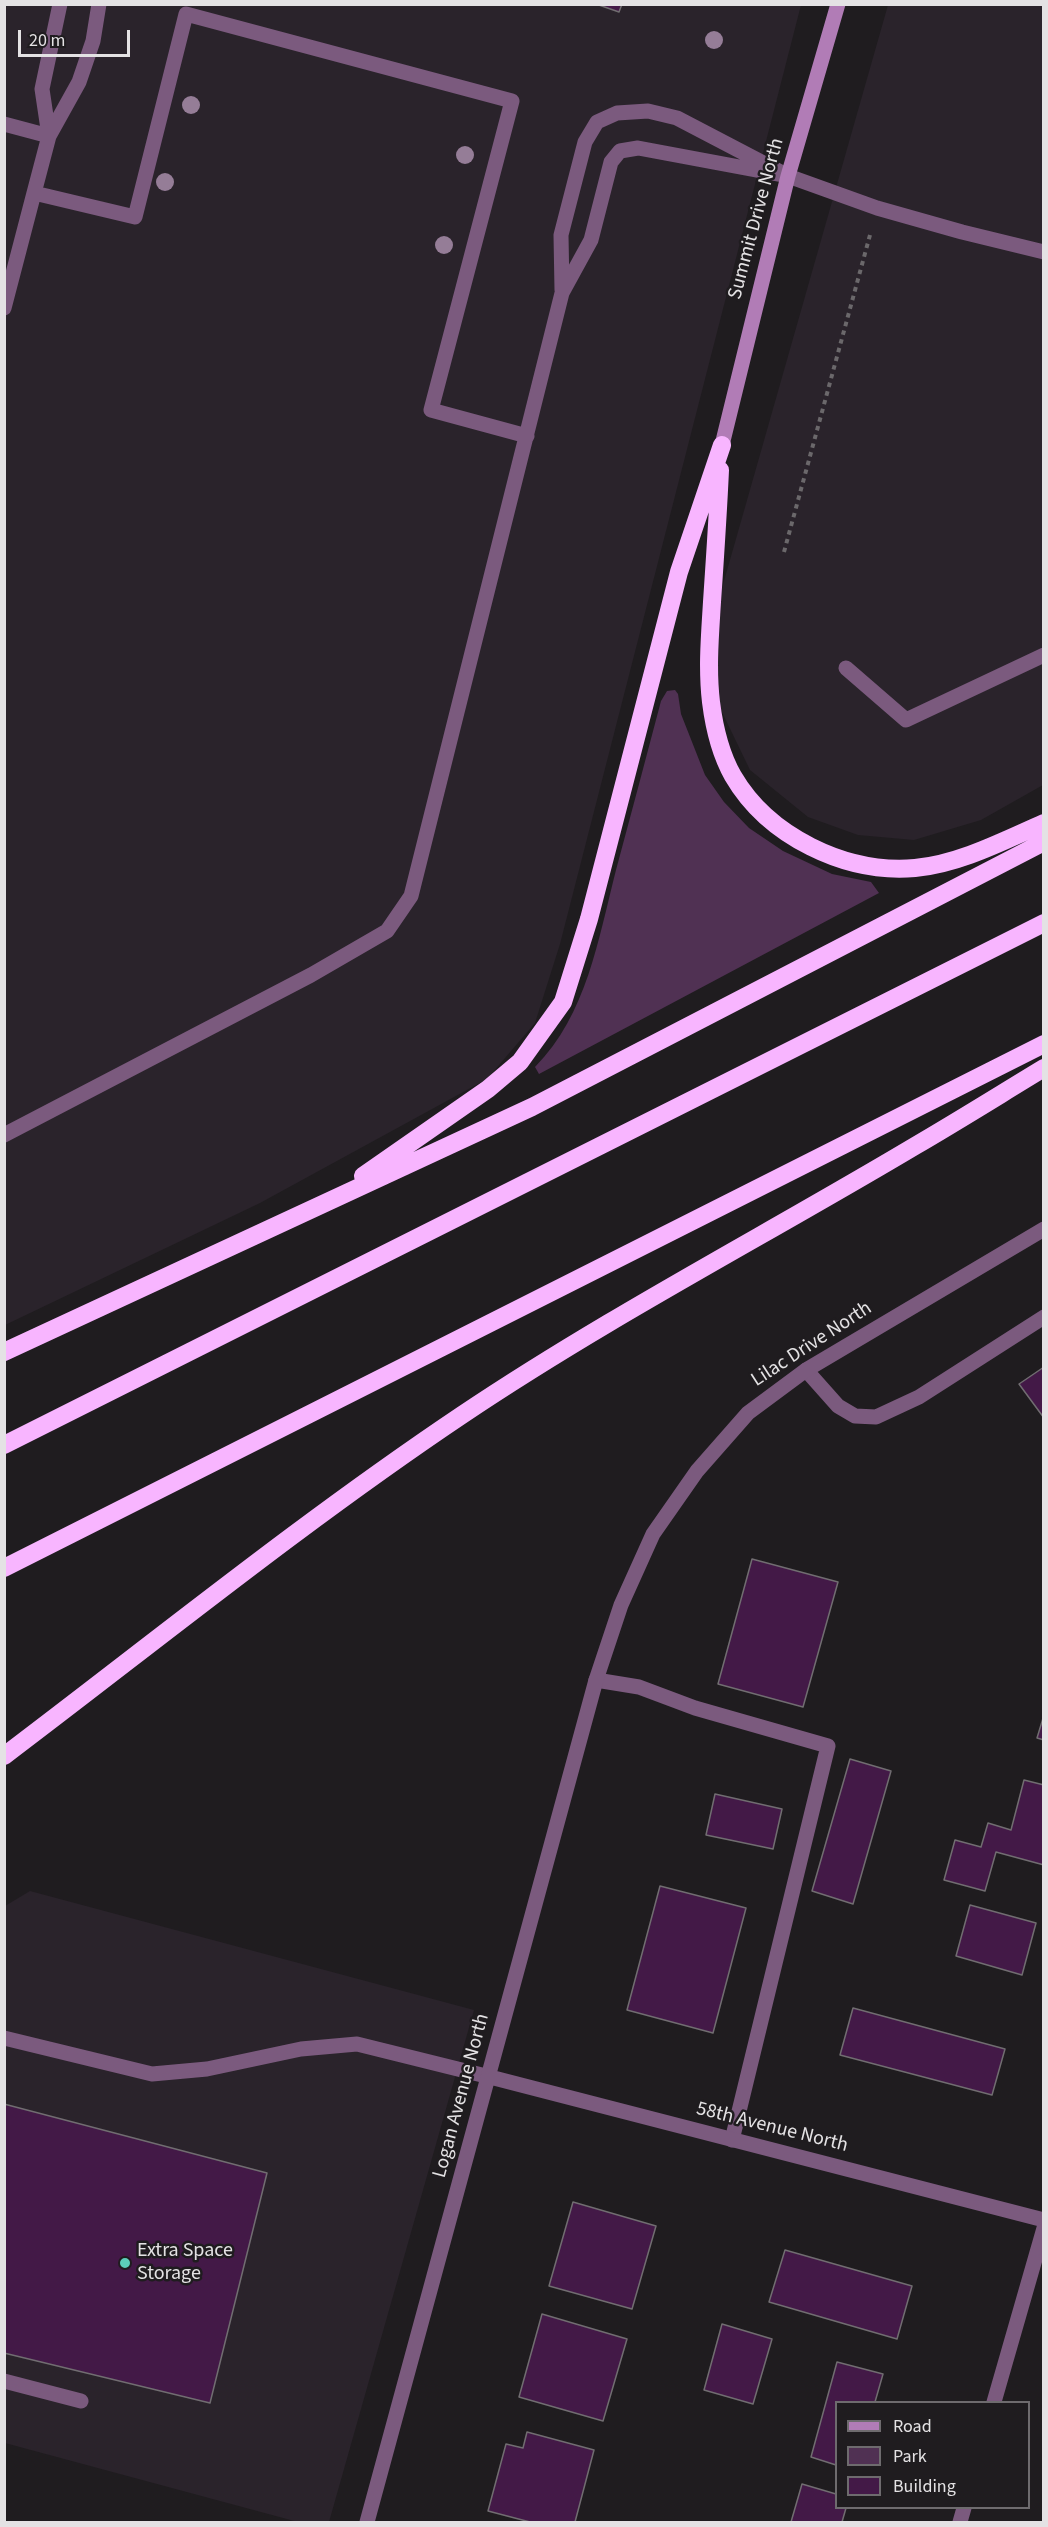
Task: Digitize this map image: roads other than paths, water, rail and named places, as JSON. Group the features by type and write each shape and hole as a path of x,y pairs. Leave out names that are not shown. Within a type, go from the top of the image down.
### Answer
{"highway":[{"path":"722,445 708,667 711,703 720,745 732,775 753,803 775,825 805,844 857,863 889,869 916,868 958,859 1044,824"},
{"path":"321,1205 488,1089 520,1062 563,1002 589,919 679,572 722,445"},
{"path":"4,1352 532,1107 1044,842"},
{"path":"4,1445 1044,923"},
{"path":"4,1568 1044,1044"},
{"path":"4,1756 278,1546 461,1416 533,1369 704,1266 914,1147 1044,1068"}],"street":[{"path":"49,136 42,89 60,4"},
{"path":"4,308 49,136 79,82 93,41 99,4"},
{"name":"Summit Drive North","path":"722,445 789,176 838,4"},
{"path":"33,193 135,217 186,14 512,101 431,410 527,436"},
{"path":"4,1136 311,975 387,931 411,896 562,293 561,236 585,142 597,122 617,113 648,111 677,118 789,176 877,208 1044,252"},
{"path":"4,124 49,136"},
{"path":"562,293 591,240 612,162 620,151 638,148 789,176"},
{"path":"846,668 906,720 1044,655"},
{"name":"Lilac Drive North","path":"596,1680 621,1605 653,1534 697,1471 748,1413 806,1370 1044,1229"},
{"path":"806,1370 838,1406 855,1416 876,1417 919,1397 1044,1317"},
{"path":"596,1680 639,1687 695,1708 828,1746 732,2140"},
{"name":"Logan Avenue North","path":"367,2523 596,1680"},
{"name":"58th Avenue North","path":"4,2038 152,2074 207,2070 301,2049 357,2044 1044,2220"},
{"path":"995,2401 1044,2228"},
{"path":"4,2381 81,2401"}],"place":[{"name":"Extra Space Storage","path":"125,2263"}]}
